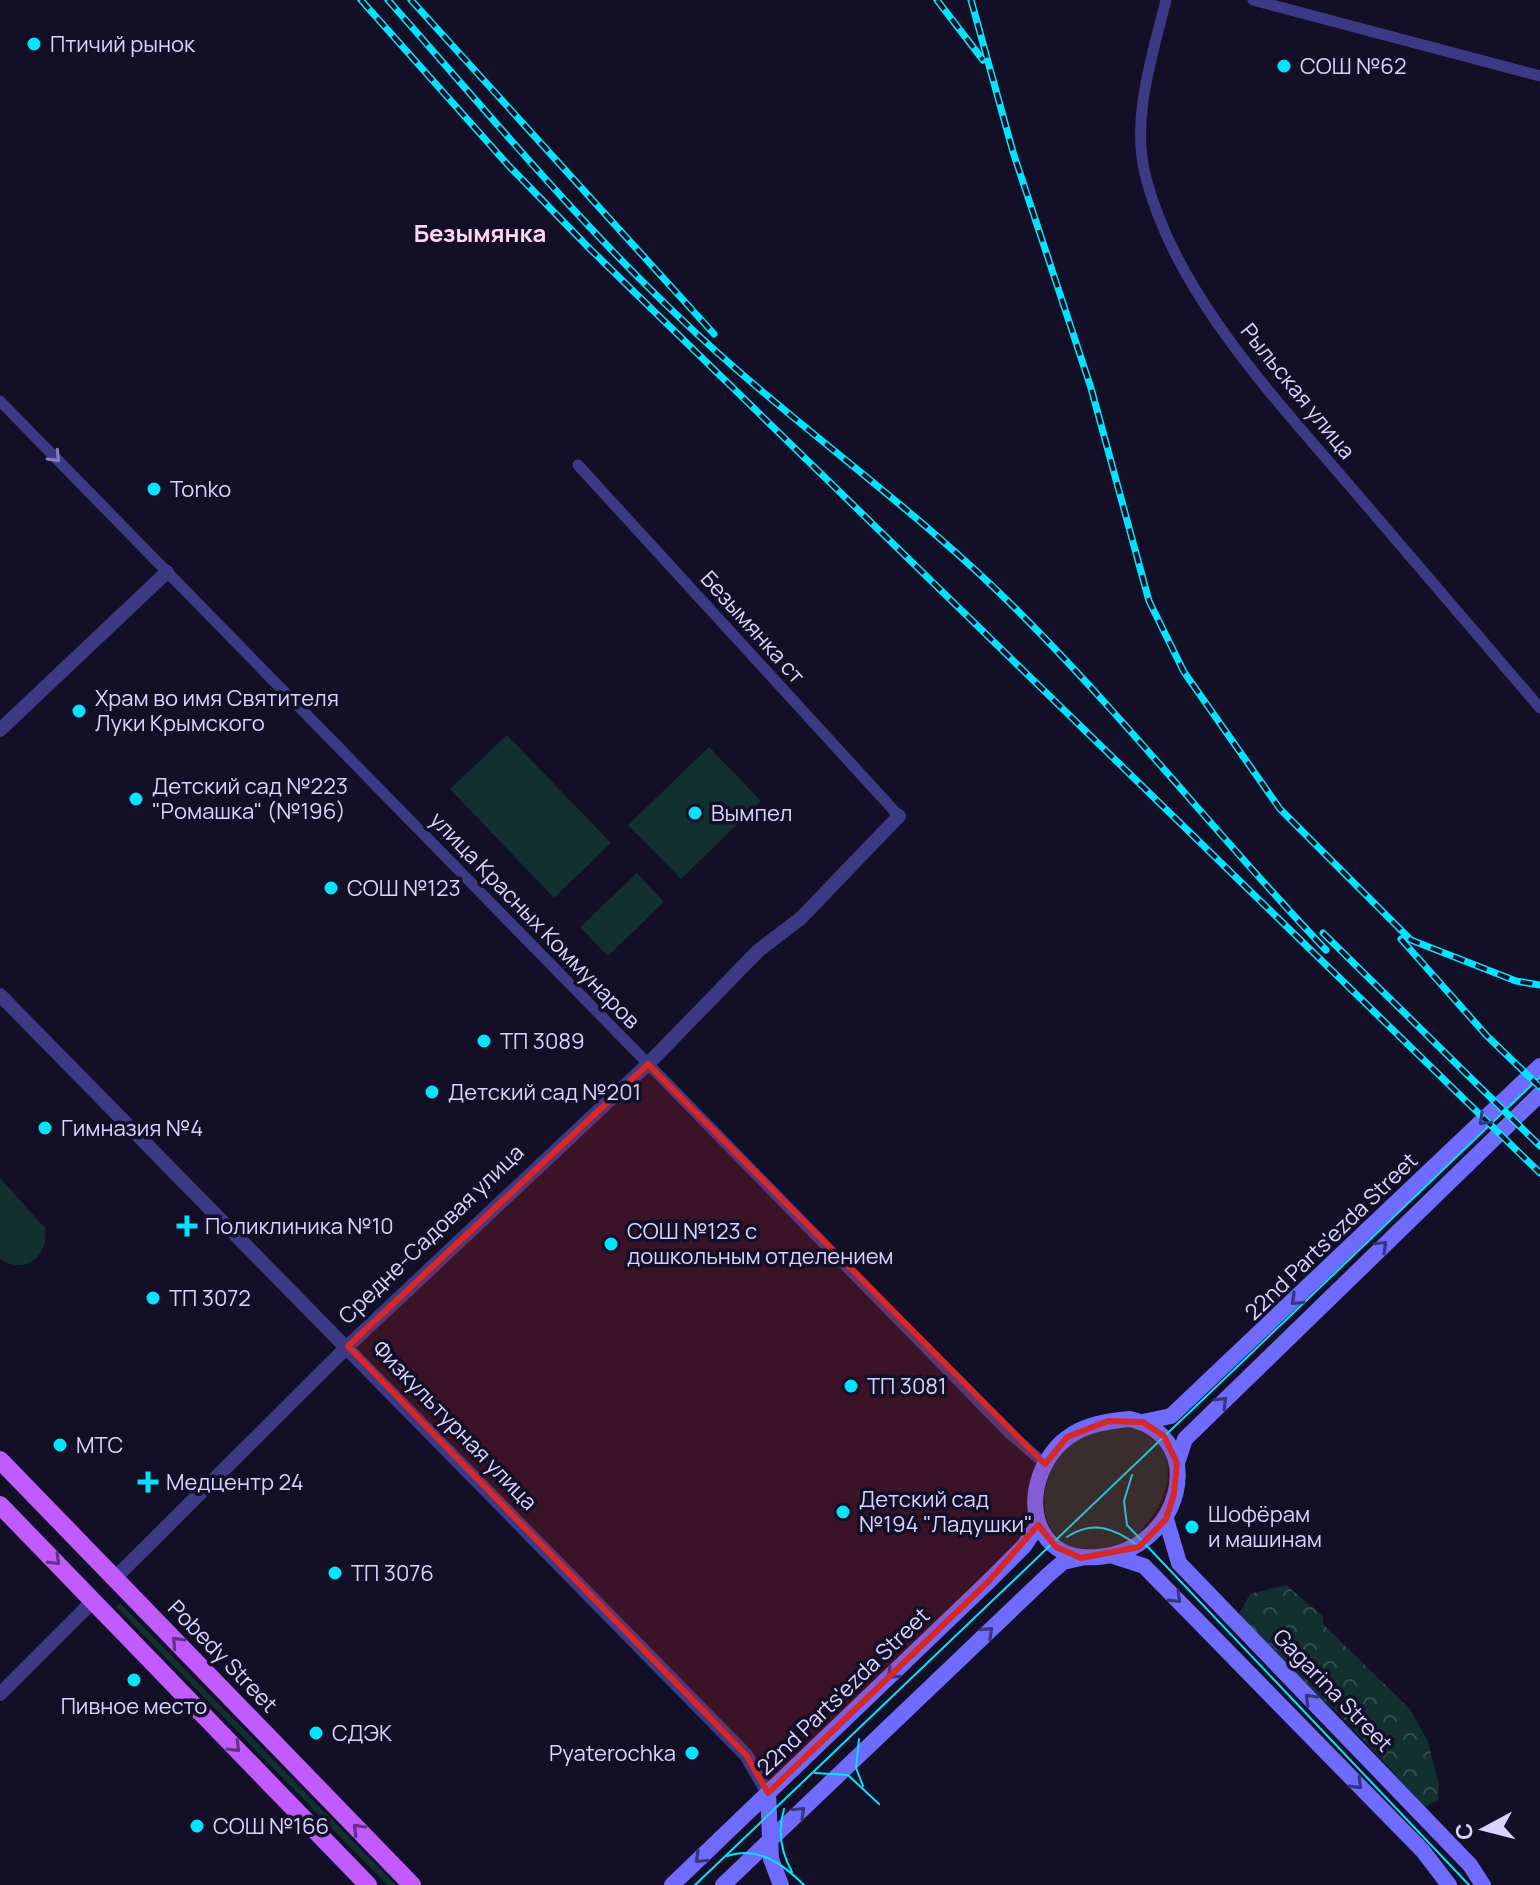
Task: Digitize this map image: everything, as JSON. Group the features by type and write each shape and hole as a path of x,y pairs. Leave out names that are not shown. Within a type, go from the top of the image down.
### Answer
{"main road":[{"name":"22nd Parts'ezda Street","path":"1143,1422 1171,1416 1272,1324 1540,1066"},
{"name":"22nd Parts'ezda Street","path":"1177,1463 1185,1439 1540,1094"},
{"path":"723,1885 1063,1562 1113,1556 1139,1547 1166,1519 1174,1494 1177,1463 1164,1436 1143,1422 1130,1419 1087,1427 1067,1437 1045,1464 1035,1495 1039,1524 1050,1542 1068,1555 1081,1558"},
{"name":"Pobedy Street","path":"0,1460 412,1885"},
{"path":"0,1505 368,1885"},
{"name":"Gagarina Street","path":"1166,1519 1179,1563 1470,1865 1483,1885"},
{"name":"22nd Parts'ezda Street","path":"672,1885 989,1581 1024,1546 1039,1524"},
{"path":"1113,1556 1144,1566 1423,1851 1449,1885"},
{"name":"Средне-Садовая улица","path":"94,1600 115,1578"},
{"name":"Физкультурная улица","path":"768,1793 771,1859 781,1885"}],"street":[{"name":"Рыльская улица","path":"1166,0 1148,72 1141,130 1144,172 1166,235 1249,369 1540,708"},
{"path":"1253,0 1540,76"},
{"name":"улица Красных Коммунаров","path":"0,401 1008,1432 1045,1464"},
{"name":"Безымянка ст","path":"578,465 899,816"},
{"path":"0,730 167,572"},
{"name":"Средне-Садовая улица","path":"115,1578 348,1346 648,1064 758,951 801,918 899,816"},
{"name":"Физкультурная улица","path":"0,995 348,1346 746,1755 768,1793"},
{"name":"Средне-Садовая улица","path":"0,1694 94,1600"}],"highlighted area":[{"path":"648,1064 1045,1464 1067,1437 1108,1421 1143,1422 1164,1436 1177,1463 1174,1494 1166,1519 1139,1547 1081,1558 1056,1547 1038,1525 989,1581 768,1793 746,1755 348,1346"}],"green space":[{"path":"507,735 611,843 554,898 450,789"},
{"name":"Вымпел","path":"709,747 761,801 681,879 628,825"},
{"path":"637,873 664,902 608,956 580,927"},
{"path":"0,1178 45,1228 44,1247 27,1264 9,1264 0,1259"},
{"path":"1122,1426 1150,1435 1164,1452 1168,1474 1162,1498 1149,1521 1130,1539 1107,1550 1081,1550 1065,1543 1053,1532 1047,1519 1044,1503 1051,1471 1076,1441"},
{"path":"1286,1585 1323,1616 1323,1624 1410,1709 1428,1742 1439,1785 1438,1800 1425,1807 1340,1715 1284,1666 1239,1614 1250,1594"},
{"path":"120,1603 396,1885 387,1885 116,1607"}],"tram line":[{"path":"695,1885 1540,1077"},
{"path":"1132,1475 1124,1501 1127,1525 1469,1885"},
{"path":"1067,1537 1086,1529 1103,1528 1137,1545"},
{"path":"859,1739 856,1768 863,1786"},
{"path":"815,1773 848,1775 879,1804"},
{"path":"784,1809 781,1842 792,1872"},
{"path":"727,1856 749,1853 769,1858 804,1885"}],"railway":[{"path":"361,0 508,165 590,249 1540,1173"},
{"path":"388,0 566,202 679,317 763,392 936,535 1019,612 1098,695 1326,950"},
{"path":"411,0 714,334"},
{"path":"937,0 983,60"},
{"path":"971,0 1013,152 1091,388 1149,601 1184,672 1280,809 1411,940 1516,981 1540,985"},
{"path":"1323,933 1540,1146"},
{"path":"1401,939 1487,1036 1540,1087"}],"place":[{"name":"Птичий рынок","path":"34,44"},
{"name":"СОШ №62","path":"1284,66"},
{"name":"Tonko","path":"154,489"},
{"name":"Храм во имя Святителя Луки Крымского","path":"79,711"},
{"name":"Детский сад №223 \"Ромашка\" (№196)","path":"136,799"},
{"name":"Вымпел","path":"695,813"},
{"name":"СОШ №123","path":"331,888"},
{"name":"ТП 3089","path":"484,1041"},
{"name":"Детский сад №201","path":"432,1092"},
{"name":"Гимназия №4","path":"45,1128"},
{"name":"Поликлиника №10","path":"187,1226"},
{"name":"СОШ №123 с дошкольным отделением","path":"611,1244"},
{"name":"ТП 3072","path":"153,1298"},
{"name":"ТП 3081","path":"851,1386"},
{"name":"МТС","path":"60,1445"},
{"name":"Медцентр 24","path":"148,1482"},
{"name":"Детский сад №194 \"Ладушки\"","path":"843,1512"},
{"name":"Шофёрам и машинам","path":"1192,1527"},
{"name":"ТП 3076","path":"335,1573"},
{"name":"Пивное место","path":"134,1680"},
{"name":"СДЭК","path":"316,1733"},
{"name":"Pyaterochka","path":"692,1753"},
{"name":"СОШ №166","path":"197,1826"}],"district":[{"name":"Безымянка","path":"480,232"}]}
